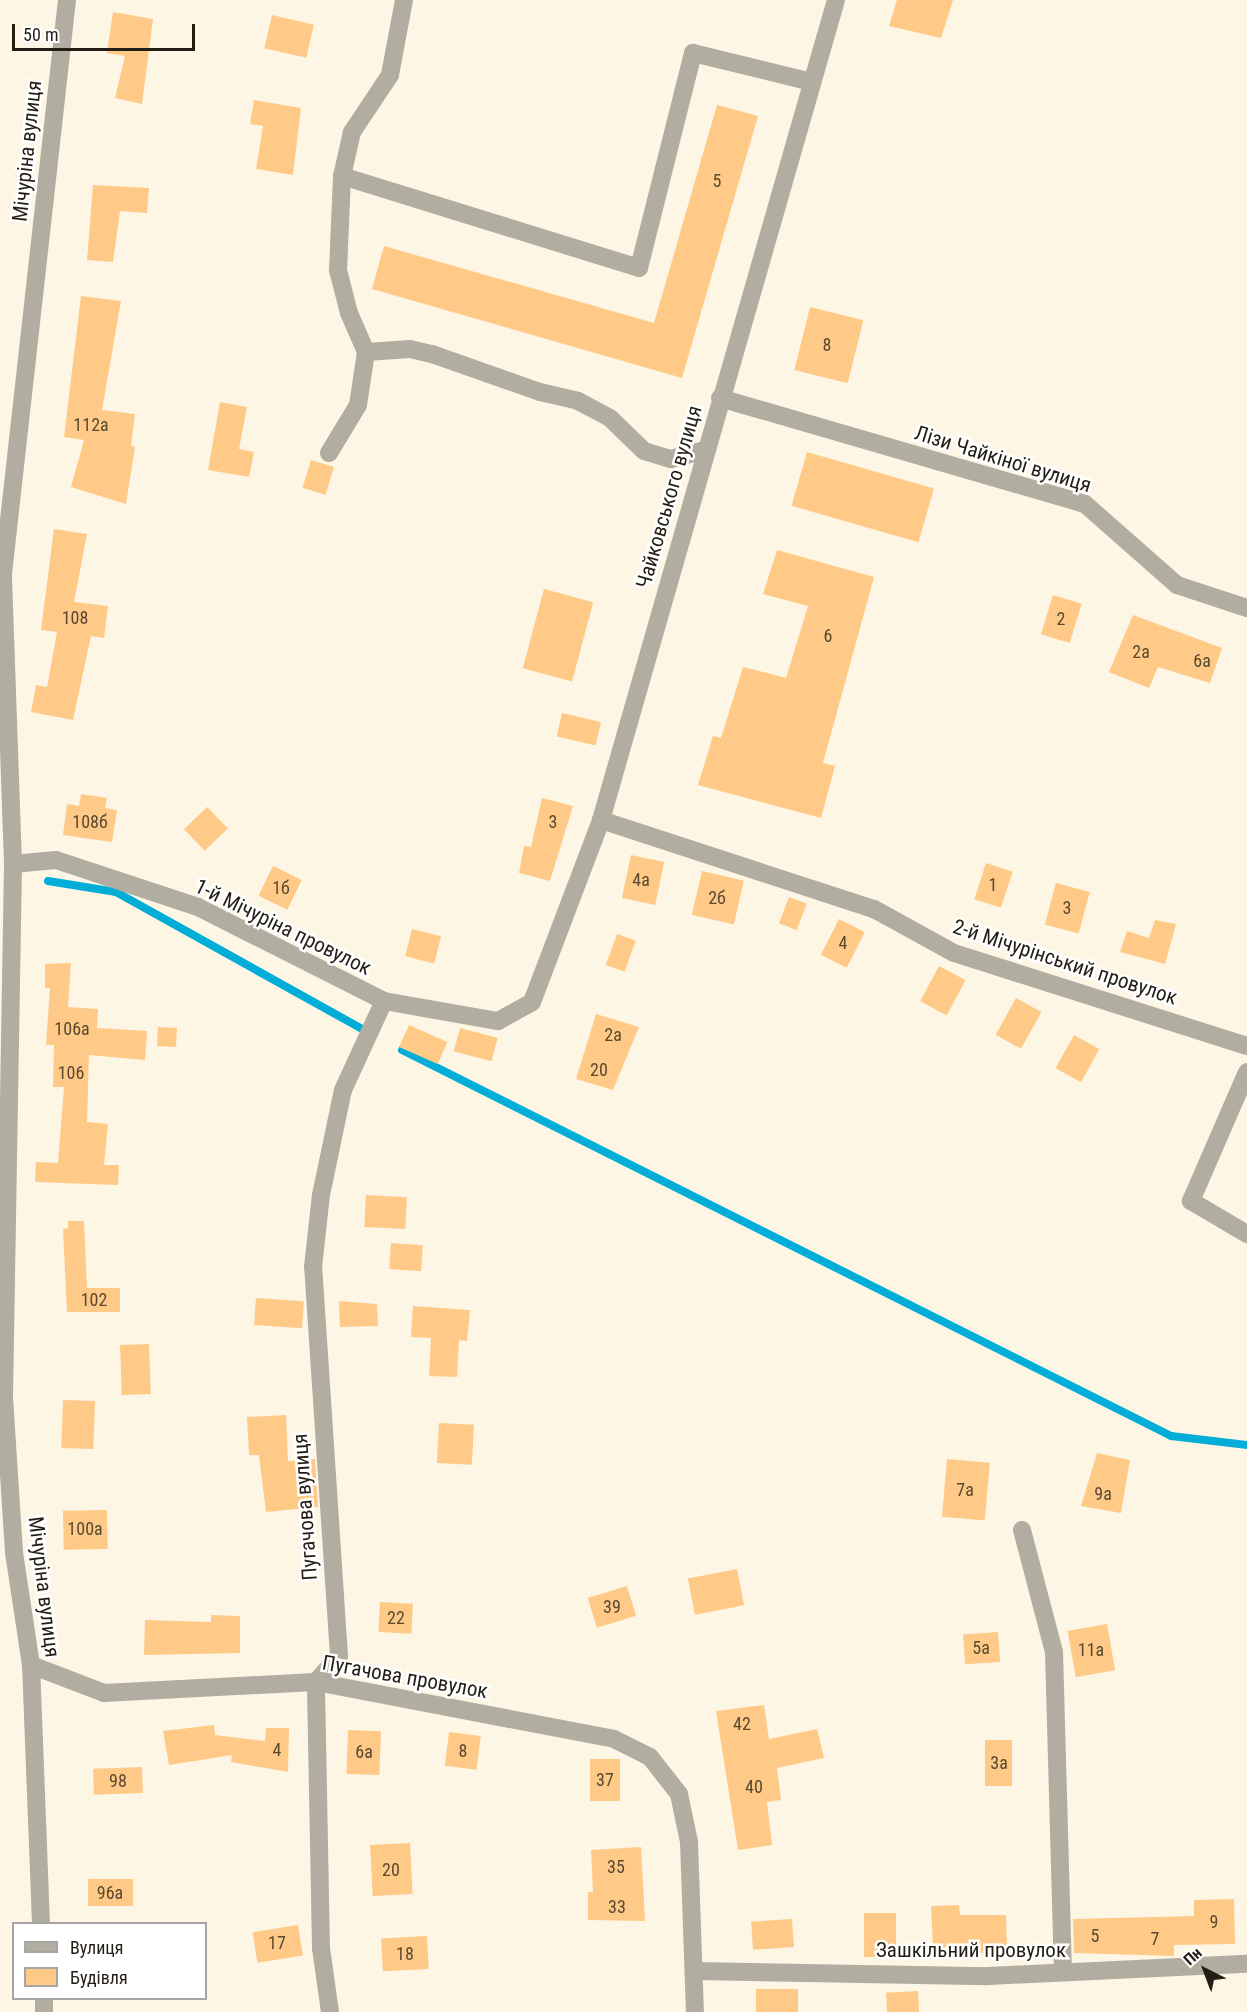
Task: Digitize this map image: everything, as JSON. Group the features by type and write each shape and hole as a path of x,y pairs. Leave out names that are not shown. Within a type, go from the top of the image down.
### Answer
{"street":[{"name":"Мічуріна вулиця","path":"41,1922 31,1665 14,1552 2,1396 14,864 3,574 67,0"},
{"path":"329,453 358,405 366,352 349,312 338,270 342,176 352,132 390,75 404,0"},
{"name":"Чайковського вулиця","path":"532,1002 601,820 705,450 836,0"},
{"path":"342,176 639,268 693,52 812,82"},
{"path":"366,352 410,349 432,354 540,393 578,400 610,418 644,451 671,459 705,450"},
{"name":"Лізи Чайкіної вулиця","path":"720,398 1085,504 1177,585 1247,608"},
{"name":"2-й Мічурінський провулок","path":"601,820 874,909 954,953 1247,1046"},
{"name":"1-й Мічуріна провулок","path":"14,864 56,860 198,907 384,1001 498,1021 532,1002"},
{"name":"Пугачова вулиця","path":"316,1682 339,1656 313,1268 321,1195 343,1090 384,1001"},
{"path":"1247,1072 1191,1201 1247,1234"},
{"path":"1022,1530 1054,1652 1063,1972"},
{"name":"Пугачова провулок","path":"31,1665 104,1693 316,1682 614,1739 650,1757 679,1794 689,1842 694,1971"},
{"path":"316,1682 321,1948 330,2012"},
{"name":"Зашкільний провулок","path":"694,1971 988,1976 1247,1964"},
{"path":"694,1971 695,2012"}],"building":[{"path":"897,0 953,0 941,38 889,26"},
{"path":"113,12 153,19 142,104 115,98 125,56 107,53"},
{"path":"272,15 314,25 306,58 264,48"},
{"path":"254,100 301,108 293,175 256,169 263,126 250,124"},
{"path":"717,105 758,116 682,378 372,289 384,246 654,323"},
{"path":"93,185 149,188 147,213 120,211 113,262 87,260"},
{"path":"81,296 121,301 102,410 135,414 131,446 135,447 126,504 71,487 84,440 64,437"},
{"path":"810,307 863,320 848,383 794,370"},
{"path":"220,402 247,407 239,449 254,452 249,477 208,470"},
{"path":"807,452 934,488 918,542 792,506"},
{"path":"311,460 334,467 325,495 303,488"},
{"path":"54,529 87,534 74,602 108,606 104,638 91,636 73,720 31,712 36,685 47,687 57,632 41,630"},
{"path":"777,550 874,577 823,763 835,766 821,818 698,785 713,736 721,738 743,667 786,678 808,606 763,594"},
{"path":"544,589 593,602 572,681 523,668"},
{"path":"1053,595 1082,604 1070,643 1041,634"},
{"path":"1133,615 1222,648 1210,683 1158,667 1149,688 1109,672"},
{"path":"562,713 601,722 596,745 557,736"},
{"path":"81,794 107,798 105,808 117,810 112,842 63,835 67,804 79,806"},
{"path":"542,798 573,806 550,881 519,873 524,846 531,847"},
{"path":"207,807 228,829 205,851 184,829"},
{"path":"631,855 664,862 655,905 622,898"},
{"path":"986,863 1013,872 1001,908 974,899"},
{"path":"273,866 302,880 287,910 259,896"},
{"path":"702,871 744,881 734,925 692,915"},
{"path":"1056,883 1090,892 1079,934 1045,925"},
{"path":"789,897 807,904 797,930 779,923"},
{"path":"839,919 865,932 847,968 821,955"},
{"path":"1155,920 1176,924 1165,964 1120,952 1127,931 1149,938"},
{"path":"412,929 441,936 434,963 405,956"},
{"path":"617,934 636,941 625,972 606,965"},
{"path":"71,963 68,1007 98,1009 97,1028 147,1031 145,1060 89,1055 87,1122 108,1124 104,1165 119,1165 118,1185 35,1182 36,1162 58,1163 64,1087 53,1087 54,1045 46,1045 50,988 45,988 45,964"},
{"path":"939,966 965,980 947,1015 920,1001"},
{"path":"1016,998 1041,1012 1021,1049 996,1035"},
{"path":"596,1014 639,1027 613,1090 576,1079"},
{"path":"409,1025 447,1042 438,1064 399,1047"},
{"path":"158,1027 177,1028 176,1047 157,1046"},
{"path":"460,1028 498,1038 491,1061 454,1051"},
{"path":"1074,1035 1099,1049 1081,1082 1056,1068"},
{"path":"366,1195 407,1197 405,1229 364,1227"},
{"path":"68,1221 84,1221 87,1288 120,1288 120,1312 67,1312 63,1229 68,1228"},
{"path":"391,1243 423,1245 421,1271 389,1269"},
{"path":"256,1298 304,1301 302,1328 254,1325"},
{"path":"339,1301 377,1304 378,1326 340,1327"},
{"path":"413,1306 470,1310 467,1341 459,1340 457,1377 429,1376 431,1338 411,1337"},
{"path":"149,1344 151,1394 122,1395 120,1345"},
{"path":"63,1400 95,1401 93,1449 61,1448"},
{"path":"286,1415 288,1461 315,1459 318,1507 266,1512 259,1455 249,1455 247,1417"},
{"path":"439,1423 474,1425 472,1465 437,1463"},
{"path":"1097,1453 1130,1460 1121,1513 1081,1506"},
{"path":"947,1459 990,1463 985,1521 942,1517"},
{"path":"107,1510 108,1549 64,1550 63,1511"},
{"path":"737,1569 744,1605 695,1615 688,1579"},
{"path":"627,1586 636,1616 597,1628 588,1598"},
{"path":"380,1602 413,1604 411,1634 378,1632"},
{"path":"211,1615 240,1616 240,1653 144,1655 145,1620 211,1622"},
{"path":"1107,1624 1115,1670 1076,1677 1068,1631"},
{"path":"998,1632 1000,1662 965,1664 963,1634"},
{"path":"764,1705 769,1739 817,1729 824,1758 777,1768 781,1800 767,1802 772,1845 738,1850 716,1711"},
{"path":"214,1725 215,1735 265,1741 266,1728 289,1728 288,1772 231,1762 232,1755 169,1765 163,1731"},
{"path":"348,1730 381,1731 379,1775 346,1774"},
{"path":"449,1732 481,1736 477,1770 445,1766"},
{"path":"985,1740 1012,1740 1012,1786 985,1786"},
{"path":"590,1759 620,1759 620,1801 590,1801"},
{"path":"142,1767 143,1793 94,1795 93,1769"},
{"path":"410,1843 413,1894 373,1896 370,1845"},
{"path":"641,1847 645,1921 588,1920 588,1892 593,1892 591,1850"},
{"path":"88,1879 133,1879 133,1906 88,1906"},
{"path":"1234,1899 1235,1944 1174,1945 1174,1956 1074,1953 1073,1919 1194,1916 1194,1900"},
{"path":"959,1905 960,1915 1006,1915 1007,1952 976,1953 976,1945 933,1948 931,1906"},
{"path":"864,1913 896,1913 896,1957 864,1957"},
{"path":"792,1919 794,1947 753,1950 751,1922"},
{"path":"298,1925 303,1956 257,1963 253,1932"},
{"path":"427,1936 429,1969 383,1971 381,1938"},
{"path":"756,1989 798,1989 798,2012 756,2012"},
{"path":"918,1991 919,2012 887,2012 886,1993"}],"waterway":[{"path":"48,881 116,892 369,1033"},
{"path":"402,1050 1171,1436 1247,1445"}]}
